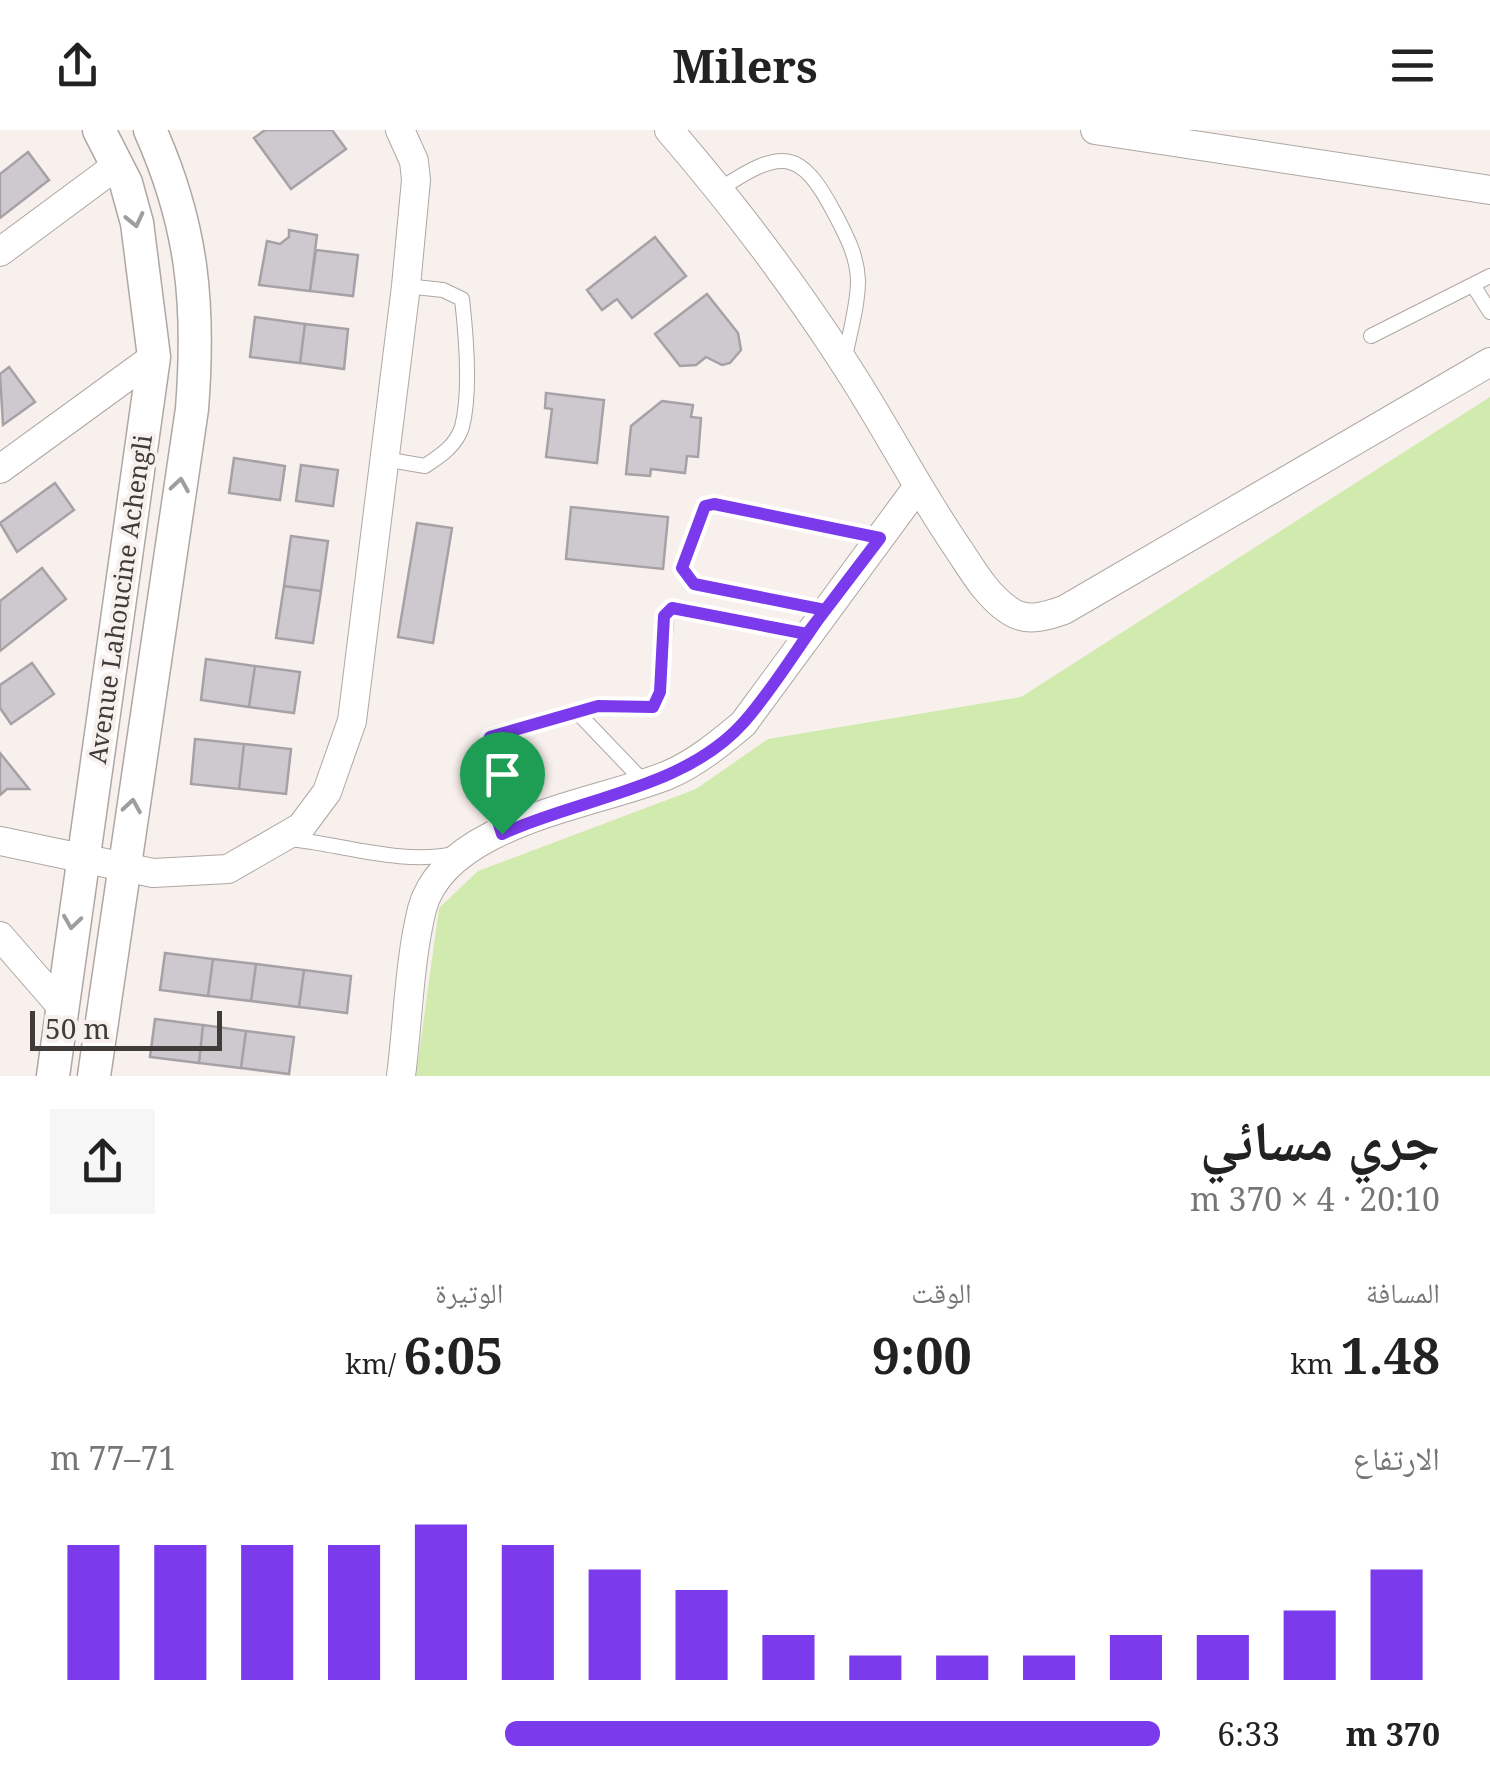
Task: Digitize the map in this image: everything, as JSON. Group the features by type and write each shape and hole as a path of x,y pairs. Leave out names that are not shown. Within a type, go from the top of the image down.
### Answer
{"street":[{"name":"Avenue Lahoucine Achengli","path":"53,1076 81,855 154,357 137,223 99,130"},
{"name":"Avenue Lahoucine Achengli","path":"94,1076 192,408 198,327 183,222 150,130"},
{"path":"0,841 153,873 228,870 301,827 327,792 352,722 406,286 416,180 414,161 400,130"},
{"path":"669,130 720,190 844,362 916,489 996,600 1023,618 1044,618 1490,362"},
{"path":"1095,130 1135,133 1490,190"},
{"path":"0,252 116,166"},
{"path":"0,469 154,357"},
{"path":"401,1076 423,907 436,881 464,852 535,818 644,782 712,750 743,724 916,489"},
{"path":"0,936 60,1006"}],"lane":[{"path":"720,190 757,165 773,162 790,161 815,175 853,248 858,275 844,362"},
{"path":"1371,336 1490,276"},
{"path":"1473,285 1490,312"},
{"path":"384,459 424,466 446,452 462,428 466,333 462,299 444,290 406,286"},
{"path":"825,610 694,584 682,568 705,506 714,504 880,538"},
{"path":"502,834 480,766 483,747 490,737 506,729 598,706 646,709 657,703 664,616 672,608 807,634"},
{"path":"576,711 644,782"},
{"path":"285,838 380,853 442,857 464,852"}],"green space":[{"path":"1490,397 1490,1076 416,1076 439,908 478,871 696,789 768,739 1021,697"}],"building":[{"path":"265,130 332,130 346,149 291,189 254,138"},
{"path":"28,152 49,180 0,218 0,174"},
{"path":"289,230 317,235 310,291 259,285 267,241 280,244 289,237"},
{"path":"655,237 686,276 632,318 617,299 602,310 587,290"},
{"path":"316,250 358,255 353,296 310,291"},
{"path":"707,294 738,333 741,350 730,363 722,365 706,357 696,365 680,366 655,334"},
{"path":"255,317 305,324 300,363 250,357"},
{"path":"305,324 348,329 344,369 300,363"},
{"path":"9,367 35,402 3,425 0,374"},
{"path":"546,393 604,400 597,463 546,457 552,409 545,408"},
{"path":"662,401 693,405 691,417 701,418 698,457 687,456 685,473 651,469 650,476 626,474 631,426"},
{"path":"234,458 285,466 280,500 229,493"},
{"path":"301,465 338,470 333,506 296,501"},
{"path":"55,483 74,510 17,552 0,523"},
{"path":"571,507 668,517 663,569 566,559"},
{"path":"417,523 452,528 433,643 398,637"},
{"path":"291,536 328,541 321,591 284,586"},
{"path":"42,568 66,599 0,651 0,601"},
{"path":"284,586 321,591 313,643 276,638"},
{"path":"206,659 255,666 249,707 201,700"},
{"path":"32,663 54,694 11,724 0,708 0,685"},
{"path":"255,666 300,672 294,713 249,707"},
{"path":"195,739 244,744 239,789 191,784"},
{"path":"244,744 291,749 286,794 239,789"},
{"path":"0,753 29,789 7,789 0,795"},
{"path":"165,953 213,959 208,996 160,990"},
{"path":"213,959 256,964 251,1001 208,996"},
{"path":"256,964 304,970 299,1007 251,1001"},
{"path":"304,970 351,976 347,1013 299,1007"},
{"path":"155,1019 203,1025 199,1063 150,1057"},
{"path":"203,1025 246,1031 241,1068 199,1063"},
{"path":"246,1031 294,1037 289,1074 241,1068"}],"route":[{"path":"502,834 480,766 483,747 490,737 506,729 598,706 653,707 660,692 664,616 672,608 807,634 825,610 880,538 714,504 705,506 682,568 694,584 825,610 743,724 712,750 669,774 535,818 502,834"}]}
